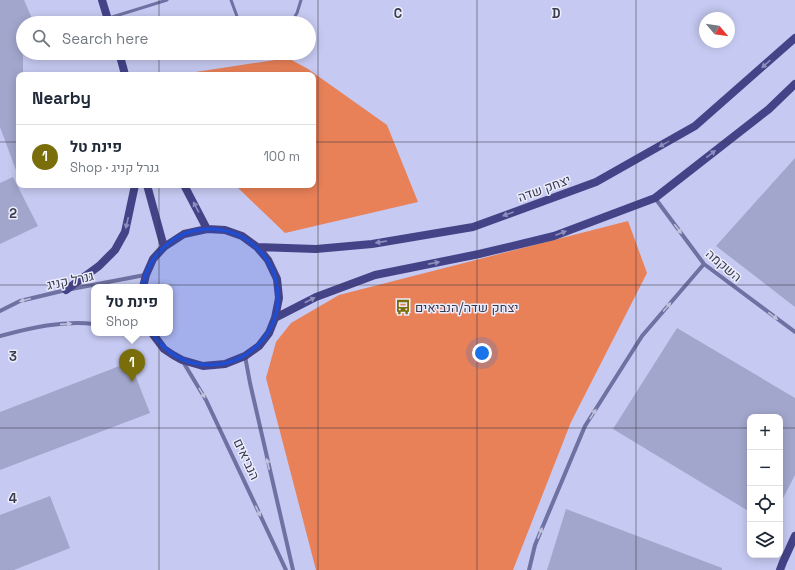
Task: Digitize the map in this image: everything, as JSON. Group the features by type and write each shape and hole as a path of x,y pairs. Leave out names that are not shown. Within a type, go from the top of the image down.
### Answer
{"street":[{"path":"102,0 107,16"},
{"name":"יצחק שדה","path":"257,247 316,250 372,244 473,227 596,182 695,126 795,38"},
{"path":"121,60 125,72"},
{"path":"276,318 316,297 375,275 479,254 554,236 655,198 769,109 795,84"},
{"path":"66,290 99,266 115,250 125,232 134,188"},
{"path":"148,188 164,247"},
{"path":"186,188 207,229"},
{"name":"השקמה","path":"655,198 704,264 795,332"},
{"path":"144,284 153,259 164,247 184,234 207,229 225,230 242,236 257,247 268,260 276,279 279,298 276,318 269,333 258,346 245,356 225,364 203,366 182,360 164,348 154,336"},
{"path":"529,570 535,545 585,426 642,336 704,264"},
{"name":"גנרל קניג","path":"98,284 146,275"},
{"name":"גנרל קניג","path":"0,310 20,301 91,285"},
{"path":"0,336 38,326 91,324"},
{"name":"הנביאים","path":"245,356 293,570"},
{"name":"הנביאים","path":"182,360 206,400 286,570"},
{"path":"780,570 795,536"}],"lane":[{"path":"122,16 167,0"},
{"path":"231,0 237,16"},
{"path":"295,16 301,0"}],"highlighted area":[{"path":"207,229 225,230 257,247 268,260 277,279 279,298 275,318 259,346 245,356 225,364 203,366 182,360 164,349 152,333 144,314 142,294 146,275 164,247 184,234"}],"shaded area":[{"path":"275,60 292,60 312,72 196,72"},
{"path":"316,75 387,125 418,202 285,233 238,188 316,188"},
{"path":"628,221 647,273 571,422 513,570 316,570 266,378 276,342 291,323 339,295"}],"building":[{"path":"0,0 24,0 31,16 16,16 16,60 23,60 23,72 16,72 16,170 0,127"},
{"path":"795,158 795,307 716,246"},
{"path":"13,177 16,183 16,188 19,188 38,226 0,244 0,183"},
{"path":"677,328 795,398 795,475 783,498 783,414 747,414 747,510 613,429"},
{"path":"130,362 150,413 0,470 0,412"},
{"path":"50,496 70,548 14,570 0,570 0,515"},
{"path":"566,509 722,568 722,570 547,570"}],"place":[{"name":"יצחק שדה/הנביאים","path":"403,307"},
{"name":"פינת טל","path":"132,382"}]}
